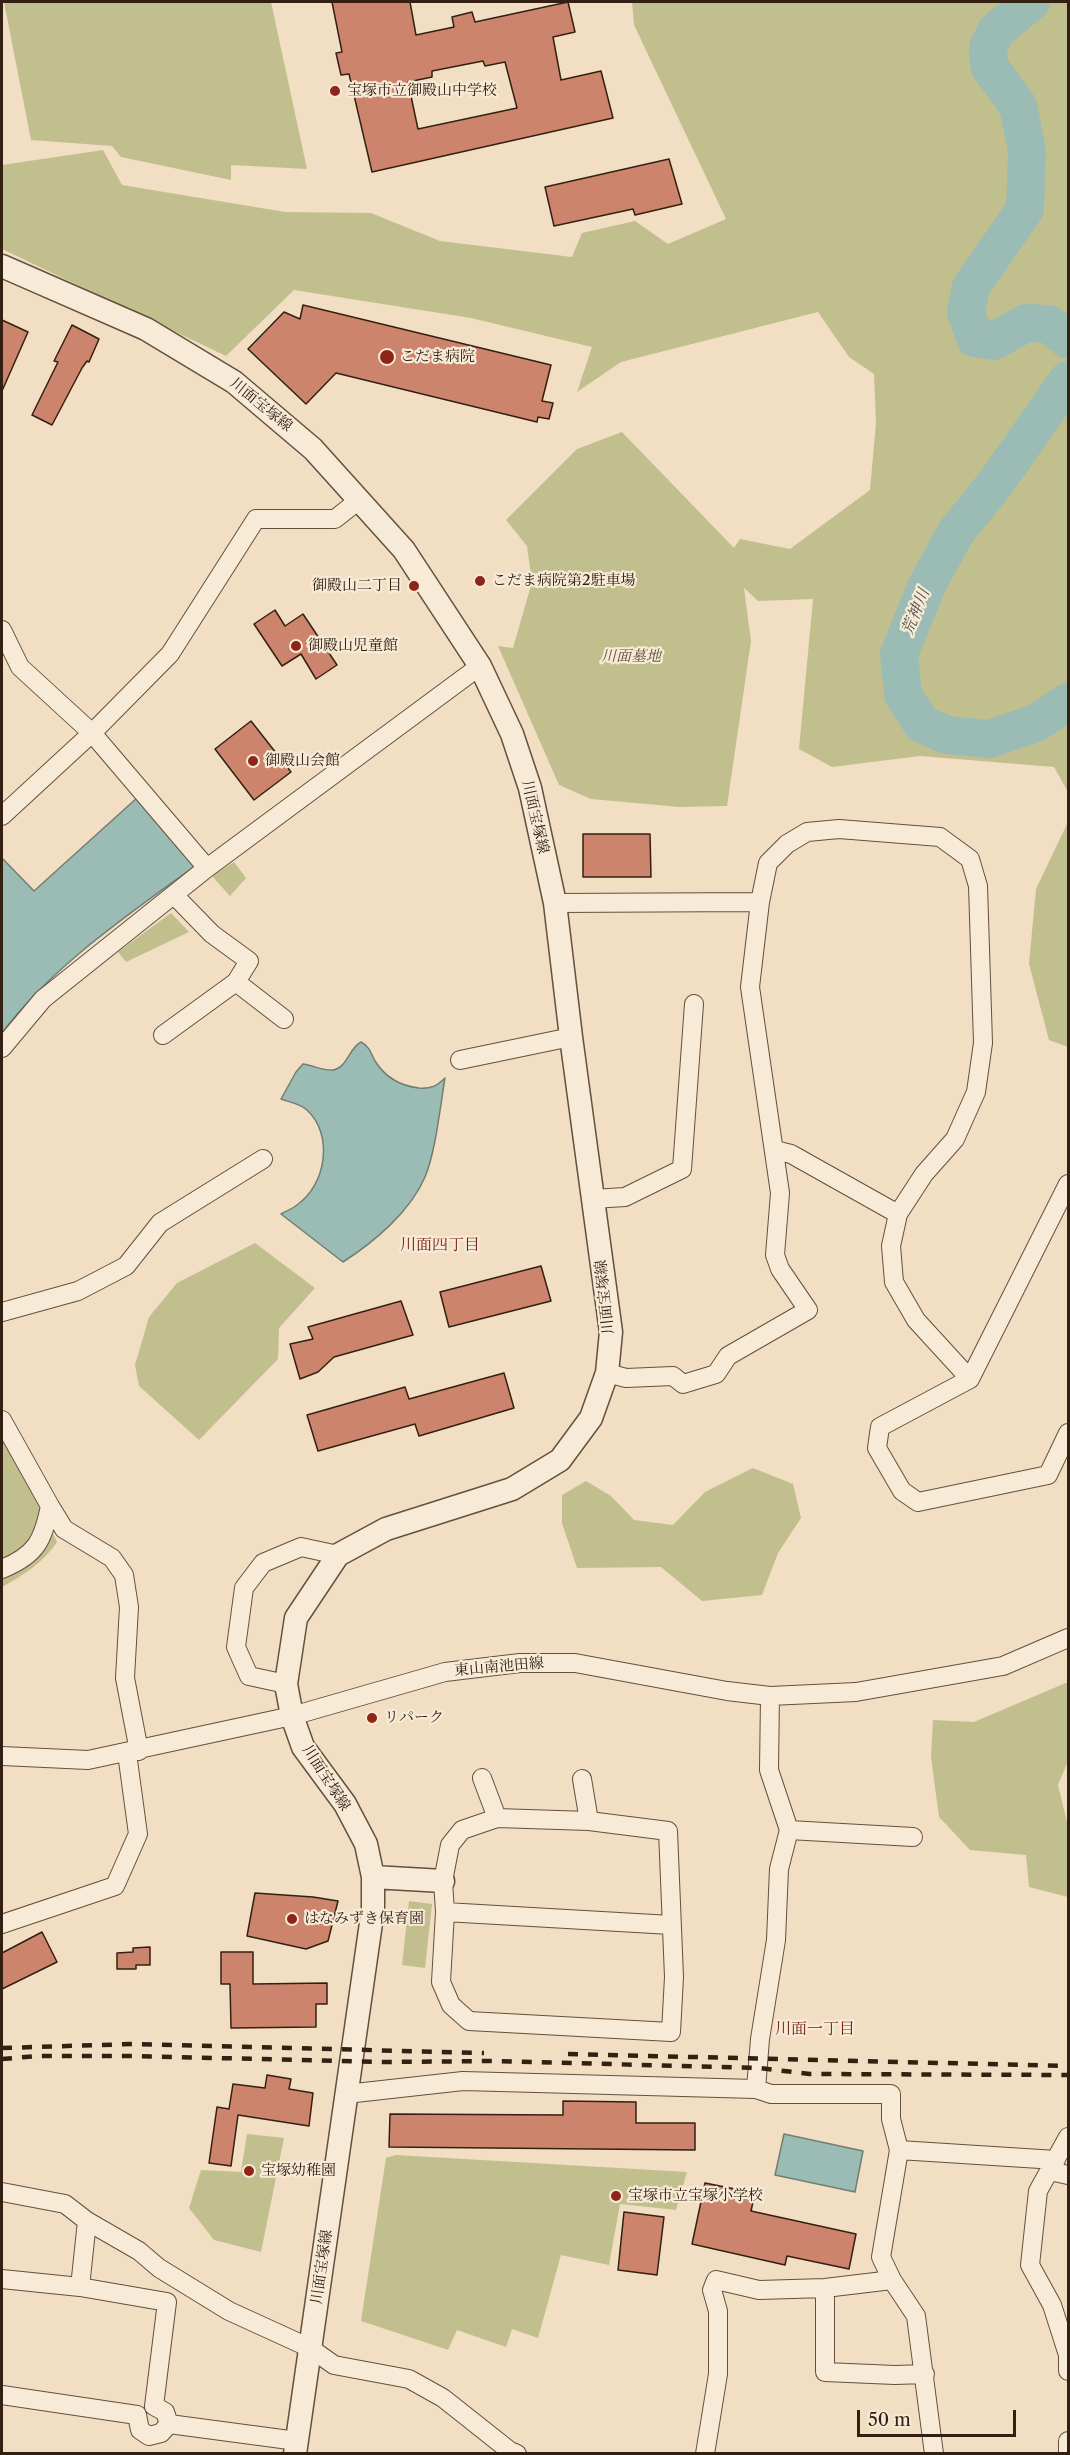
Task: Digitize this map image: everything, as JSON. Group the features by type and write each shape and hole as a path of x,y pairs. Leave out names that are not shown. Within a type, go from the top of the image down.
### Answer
{"street":[{"name":"川面宝塚線","path":"2,266 146,329 234,382 313,449 404,550 480,666 512,734 530,788 555,903 611,1332 607,1373 591,1418 560,1460 512,1489 386,1529 338,1555 296,1618 286,1684 292,1716 303,1746 345,1804 366,1844 373,1877 373,1909 296,2447"},
{"path":"2,816 92,733 170,654 256,519 335,519 359,500"},
{"path":"2,630 20,667 92,733 207,868"},
{"path":"2,1047 44,999 207,868 480,666"},
{"path":"607,1373 626,1378 673,1376 683,1384 716,1374 728,1356 808,1310 780,1269 775,1255 780,1193 750,987 760,902 768,863 787,844 807,832 839,829 940,837 970,859 978,886 983,1043 976,1092 955,1138 924,1174 898,1214 891,1246 894,1282 916,1320 970,1379"},
{"path":"164,1035 236,982 249,961 212,934 174,895"},
{"path":"555,903 760,902"},
{"path":"236,982 284,1019"},
{"path":"593,1199 625,1197 682,1169 694,1004"},
{"path":"460,1059 571,1037"},
{"path":"775,1150 791,1154 898,1214"},
{"path":"2,1312 78,1291 126,1266 160,1222 263,1159"},
{"path":"1068,1184 970,1379 880,1427 877,1448 902,1491 918,1502 1048,1474 1068,1433"},
{"path":"2,1419 64,1529 112,1558 124,1575 129,1607 125,1678 133,1752 138,1834 115,1886 2,1924"},
{"path":"2,1569 23,1558 37,1546 44,1535 50,1506"},
{"path":"286,1684 249,1676 236,1647 244,1588 263,1563 301,1546 338,1555"},
{"name":"東山南池田線","path":"2,1756 88,1760 133,1752 292,1716 445,1672 520,1662 575,1663 727,1691 770,1696 856,1692 1003,1666 1068,1638"},
{"path":"756,2089 760,2039 776,1940 779,1869 789,1830 769,1770 770,1696"},
{"path":"482,1779 497,1818"},
{"path":"582,1779 589,1821"},
{"path":"497,1818 589,1821 668,1831 674,1977 671,2032 469,2021 451,2006 441,1982 445,1912 443,1881 450,1845 462,1830 497,1818"},
{"path":"789,1830 913,1837"},
{"path":"373,1877 443,1881"},
{"path":"445,1912 671,1925"},
{"path":"346,2094 463,2081 756,2089 771,2094 891,2094 891,2119 899,2150 881,2258 891,2280 916,2316 934,2454"},
{"path":"1068,2137 1038,2191 1030,2265 1052,2305 1068,2355 1068,2371"},
{"path":"899,2150 1053,2165 1068,2175"},
{"path":"2,2192 65,2204 87,2221 139,2252 159,2268 229,2311 310,2348 334,2365 409,2379 443,2398 510,2451 517,2454"},
{"path":"80,2287 87,2221"},
{"path":"2,2279 80,2287 167,2302 154,2406"},
{"path":"705,2454 718,2374 718,2311 712,2290 716,2280 759,2290 825,2288 891,2280"},
{"path":"825,2288 825,2372 925,2374"},
{"path":"2,2395 137,2415"},
{"path":"137,2415 146,2407 154,2406 165,2412 169,2424"},
{"path":"137,2415 140,2430 149,2436 161,2433 169,2424"},
{"path":"169,2424 296,2447"},
{"path":"1068,2441 1068,2454"}],"green space":[{"path":"4,2 271,2 307,169 231,165 231,180 121,157 112,146 31,140"},
{"name":"川面墓地","path":"632,2 1068,2 1068,792 1054,767 920,756 832,767 799,749 813,599 758,601 744,588 751,641 727,806 680,807 591,799 559,785 498,646 513,648 532,582 527,546 506,520 577,449 622,432 734,548 740,539 790,549 870,490 876,423 874,374 849,357 818,312 621,362 577,392 592,347 471,318 294,290 226,356 2,249 2,165 103,150 122,185 285,212 371,213 440,241 572,257 582,233 635,221 668,244 726,219 634,25"},
{"path":"1068,822 1068,1047 1049,1040 1029,964 1036,889"},
{"path":"234,862 246,878 230,896 212,876"},
{"path":"171,913 189,932 126,962 118,952"},
{"path":"255,1243 315,1288 279,1328 278,1359 199,1440 139,1386 135,1365 149,1317 177,1283"},
{"path":"2,1435 57,1542 39,1562 2,1587"},
{"path":"753,1468 793,1484 801,1518 778,1553 762,1595 702,1601 661,1567 577,1568 562,1523 562,1495 586,1481 611,1496 634,1520 673,1525 705,1492"},
{"path":"1068,1682 1068,1761 1058,1785 1068,1826 1068,1897 1029,1887 1026,1855 970,1850 939,1817 931,1757 933,1720 974,1722"},
{"path":"409,1901 432,1904 425,1968 402,1965"},
{"path":"247,2134 284,2138 261,2252 214,2240 189,2208 201,2170 241,2172"},
{"path":"396,2155 687,2172 676,2210 620,2204 609,2265 561,2255 538,2338 512,2329 506,2347 457,2330 448,2350 361,2321 386,2158"}],"water":[{"path":"138,797 195,866 67,964 22,1009 2,1033 2,858 34,891"},
{"path":"361,1042 368,1048 384,1072 400,1083 427,1088 445,1078 432,1154 425,1177 418,1190 390,1225 343,1262 281,1214 297,1205 315,1185 323,1159 323,1146 316,1120 304,1108 281,1099 303,1064 333,1070 342,1066"},
{"path":"784,2134 863,2151 855,2192 775,2175"}],"building":[{"path":"332,2 410,2 416,35 454,27 452,17 472,12 475,22 568,2 575,32 553,37 561,80 601,71 613,118 372,172 349,74 341,75 336,53 342,52","holes":["483,61 485,66 505,62 517,108 418,129 408,82 432,77 432,71"]},
{"path":"669,159 682,204 635,215 633,209 554,226 545,187"},
{"name":"こだま病院","path":"303,305 551,365 542,401 553,403 549,419 538,417 537,422 336,373 306,404 248,349 284,312 300,319"},
{"path":"2,320 28,332 2,391"},
{"path":"72,325 99,339 89,362 87,361 82,368 52,425 32,415 58,362 54,361"},
{"path":"275,610 285,626 303,614 337,665 316,679 301,654 282,666 254,624"},
{"name":"御殿山会館","path":"251,721 291,772 254,800 215,749"},
{"path":"583,834 650,834 651,877 583,877"},
{"path":"541,1266 551,1301 449,1327 440,1292"},
{"path":"401,1301 413,1335 334,1357 318,1372 300,1379 290,1344 313,1339 308,1327"},
{"path":"504,1373 514,1408 419,1436 415,1424 318,1451 307,1415 405,1387 409,1399"},
{"name":"はなみずき保育園","path":"255,1893 338,1901 328,1941 306,1949 247,1936"},
{"path":"42,1932 57,1962 2,1989 2,1953"},
{"path":"150,1947 150,1965 136,1965 136,1969 117,1969 117,1953 133,1952 133,1948"},
{"path":"221,1952 253,1952 253,1984 327,1983 327,2004 316,2004 316,2027 231,2028 230,1984 221,1984"},
{"path":"267,2075 291,2079 289,2089 313,2093 309,2126 238,2115 231,2166 209,2163 217,2107 229,2109 233,2084 265,2088"},
{"path":"563,2101 636,2102 636,2123 695,2123 695,2150 389,2147 390,2114 563,2115"},
{"path":"705,2183 755,2193 751,2211 856,2234 849,2269 787,2256 785,2265 692,2244"},
{"path":"624,2212 664,2217 657,2275 618,2270"}],"waterway":[{"name":"荒神川","path":"1031,2 996,31 988,47 989,66 1018,106 1027,151 1025,209 971,287 966,312 975,338 994,341 1026,323 1049,324 1068,340"},
{"name":"荒神川","path":"1068,380 995,484 956,532 927,585 899,654 903,695 922,724 947,735 989,739 1036,723 1068,702"}],"railway":[{"path":"2,2048 133,2044 484,2053"},
{"path":"568,2054 1068,2066"},
{"path":"2,2059 38,2056 133,2056 383,2062 494,2061 759,2068 810,2074 1068,2075"}],"place":[{"name":"宝塚市立御殿山中学校","path":"335,91"},
{"name":"こだま病院","path":"387,357"},
{"name":"こだま病院第2駐車場","path":"480,581"},
{"name":"御殿山二丁目","path":"414,586"},
{"name":"御殿山児童館","path":"296,646"},
{"name":"御殿山会館","path":"253,761"},
{"name":"リパーク","path":"372,1718"},
{"name":"はなみずき保育園","path":"292,1919"},
{"name":"宝塚幼稚園","path":"249,2171"},
{"name":"宝塚市立宝塚小学校","path":"616,2196"}],"district":[{"name":"川面四丁目","path":"440,1245"},
{"name":"川面一丁目","path":"815,2029"}]}
